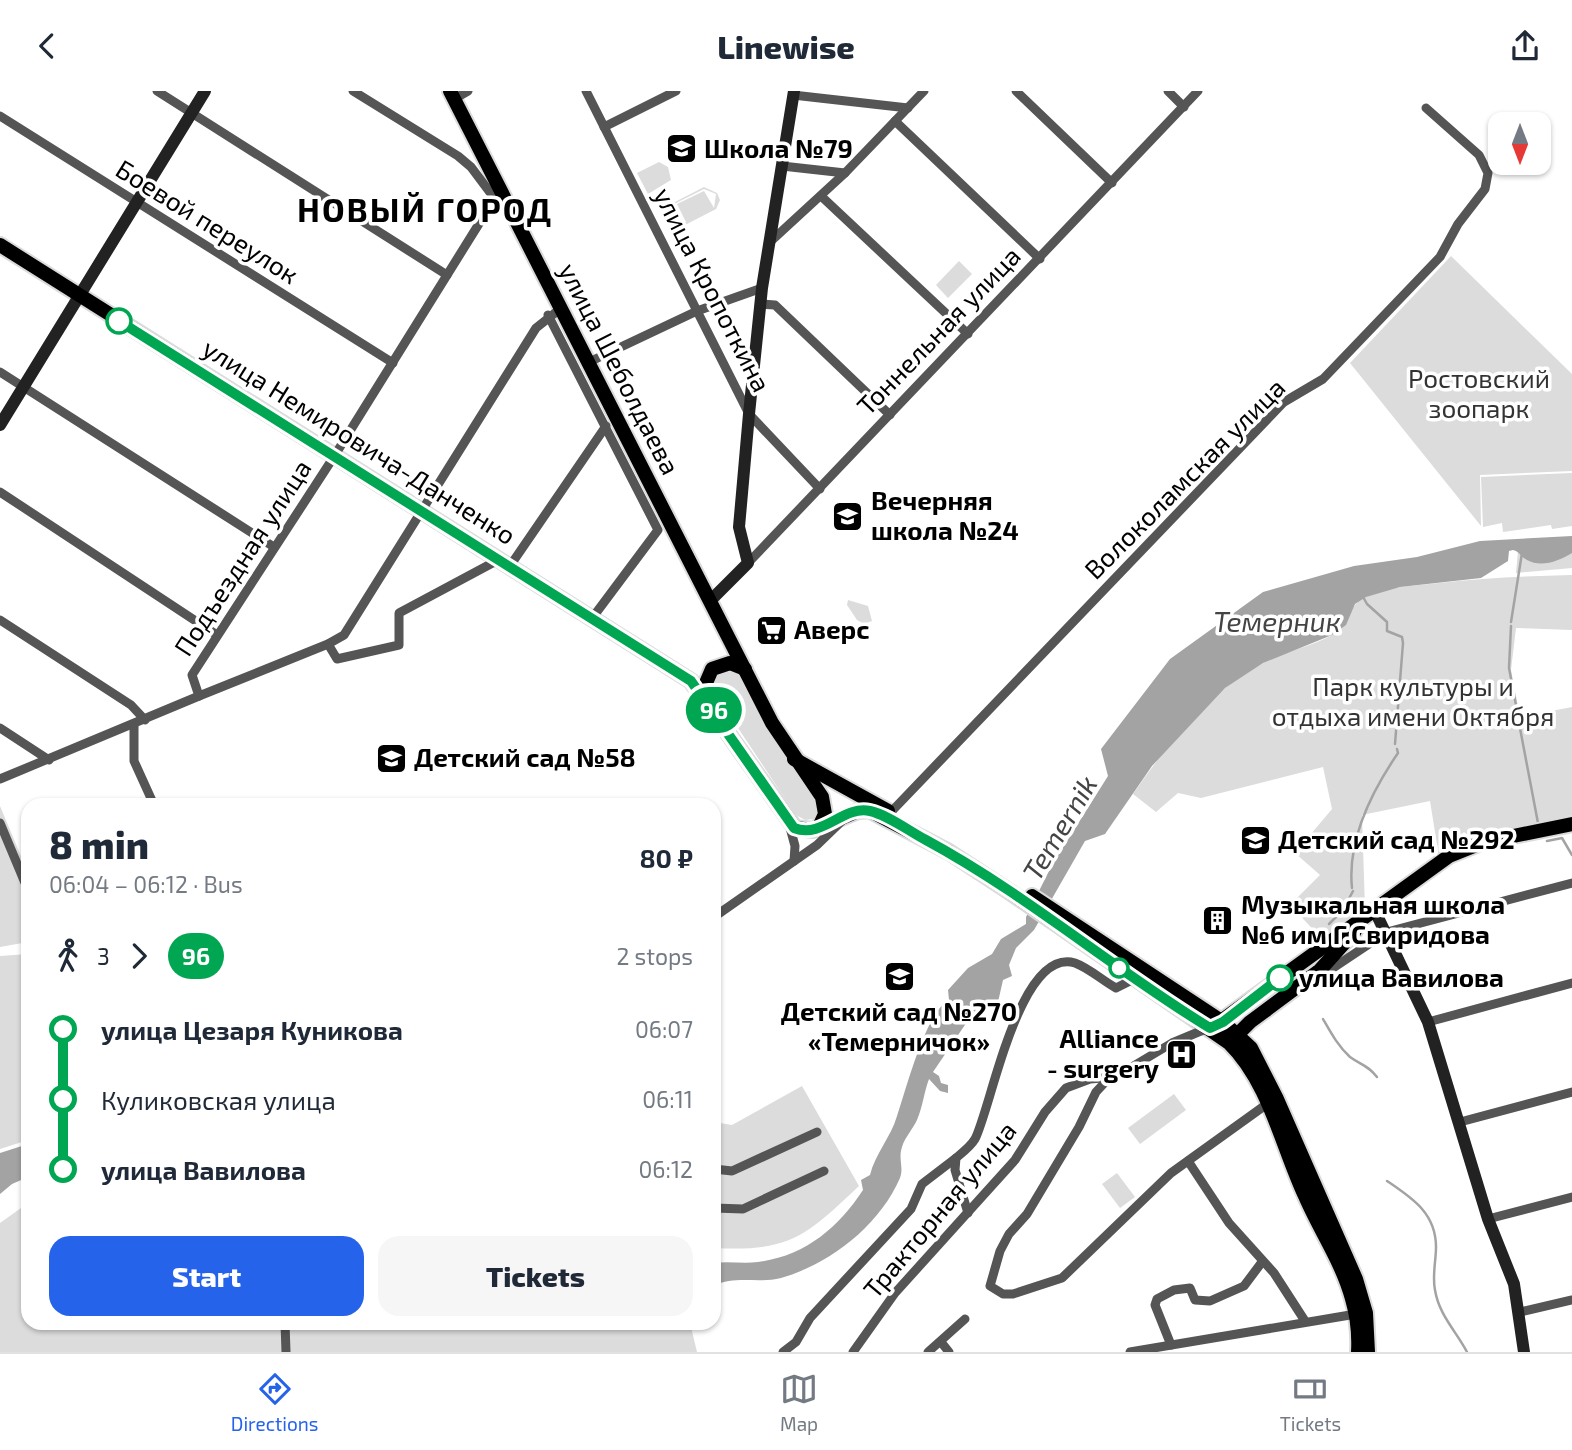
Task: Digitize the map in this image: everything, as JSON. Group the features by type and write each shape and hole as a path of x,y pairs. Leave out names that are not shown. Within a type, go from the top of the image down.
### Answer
{"main road":[{"name":"улица Шеболдаева","path":"452,95 554,312 587,363 794,759 825,804 824,820 818,829"},
{"name":"улица Немировича-Данченко","path":"0,245 691,681 709,702 789,824"},
{"path":"709,702 705,687 712,669 730,663 745,669"},
{"path":"794,759 1013,889 1216,1025 1260,1062 1352,1270 1366,1313 1368,1352"},
{"path":"789,824 800,830 818,829 847,815 869,810 885,812"},
{"path":"1216,1025 1374,909 1460,851 1484,842 1572,824"},
{"path":"1233,1039 1275,1002 1320,970 1374,909"},
{"path":"1079,935 1134,979 1216,1025"},
{"path":"1275,1002 1292,969"},
{"path":"1233,1039 1267,1104 1305,1197 1340,1266 1356,1314 1358,1352"}],"street":[{"path":"157,91 447,275"},
{"path":"0,425 205,91"},
{"path":"353,91 458,156 497,195"},
{"path":"452,95 468,91"},
{"name":"улица Кропоткина","path":"586,91 749,414 739,527 748,563"},
{"path":"604,127 676,91"},
{"path":"770,242 845,173 924,91"},
{"path":"1016,91 1112,183"},
{"path":"1168,91 1184,107"},
{"name":"Тоннельная улица","path":"711,600 1198,91"},
{"path":"820,489 749,414 762,288 793,93 908,108"},
{"name":"Волоколамская улица","path":"885,812 1284,402 1323,379 1440,257 1458,224 1485,189 1488,173 1479,155 1426,107"},
{"name":"Боевой переулок","path":"0,116 393,363"},
{"path":"895,121 1040,259"},
{"path":"782,166 845,173"},
{"name":"Подъездная улица","path":"0,779 199,696 192,675 335,455 497,195"},
{"path":"821,196 968,334"},
{"path":"587,363 697,311 762,288"},
{"path":"760,304 775,305 890,415"},
{"path":"199,696 344,635 536,328 554,312 658,530 593,617"},
{"path":"0,372 274,548"},
{"path":"328,644 337,659 399,645 399,613 505,562 606,425"},
{"path":"0,492 217,635"},
{"path":"0,620 131,705 145,720"},
{"path":"134,725 134,761 151,798"},
{"path":"0,728 49,760"},
{"path":"721,912 807,852 839,827 847,815"},
{"path":"0,823 21,873"},
{"path":"789,824 795,846 794,861"},
{"path":"807,852 818,829"},
{"path":"1303,983 1319,977 1387,932 1572,883"},
{"path":"1374,909 1428,1022 1488,1219 1511,1276 1520,1312 1524,1352"},
{"path":"783,1352 796,1342 810,1318 911,1209 922,1184 974,1141 1006,1038 1043,974 1065,963 1074,963 1116,988 1134,979"},
{"path":"1428,1022 1572,983"},
{"name":"Тракторная улица","path":"853,1352 895,1293 1015,1160 1045,1112 1066,1088 1090,1079 1109,1079 1172,1043 1216,1025"},
{"path":"1109,1079 1096,1092 1079,1127 1033,1203 1009,1234 992,1272 990,1286 994,1290 1013,1294 1062,1278 1157,1186 1267,1104"},
{"path":"1460,1122 1572,1091"},
{"path":"721,1170 732,1171 817,1132"},
{"path":"956,1158 955,1170 968,1213"},
{"path":"1188,1161 1229,1223 1274,1273 1304,1321"},
{"path":"721,1208 743,1209 824,1171"},
{"path":"1488,1219 1572,1197"},
{"path":"1171,1345 1155,1305 1157,1299 1184,1287 1190,1288 1195,1300 1210,1301 1244,1286 1262,1262"},
{"path":"1520,1312 1572,1300"},
{"path":"1130,1352 1356,1314"},
{"path":"928,1352 965,1319"},
{"path":"285,1330 286,1352"},
{"path":"941,1342 949,1352"}],"green space":[{"path":"659,162 668,167 671,180 648,194 637,173"},
{"path":"704,187 717,193 720,200 716,209 685,225 673,222 669,212 673,203","holes":["704,189 716,194 714,208 704,191 677,204 686,222 674,220 671,212 674,204"]},
{"name":"Ростовский зоопарк","path":"1451,256 1572,374 1572,471 1480,475 1481,526 1350,363"},
{"path":"959,261 972,274 948,298 936,285"},
{"path":"1572,473 1572,526 1552,529 1551,525 1503,532 1502,523 1483,527 1481,477"},
{"path":"1518,551 1521,555 1572,553 1572,568 1516,573"},
{"name":"Парк культуры и отдыха имени Октября","path":"1572,575 1572,630 1516,628 1511,670 1520,717 1572,707 1572,815 1471,838 1464,832 1439,857 1430,801 1362,815 1365,909 1322,939 1290,905 1320,875 1295,853 1332,809 1323,767 1201,798 1178,793 1156,812 1133,794 1175,738 1225,688 1263,663 1332,635 1362,599 1399,587 1506,577"},
{"path":"848,600 868,606 872,621 864,624 857,620 847,605"},
{"path":"728,670 743,678 771,734 817,799 819,810 813,819 805,820 796,815 714,692 716,675"},
{"path":"0,806 21,856 21,943 0,947"},
{"path":"21,954 21,1142 0,1149 0,956"},
{"path":"802,1086 859,1186 810,1229 795,1237 761,1247 721,1248 721,1123 732,1125"},
{"path":"1174,1094 1186,1110 1140,1144 1128,1128"},
{"path":"1117,1173 1135,1197 1120,1208 1102,1184"},
{"path":"21,1208 21,1330 692,1330 697,1352 0,1352 0,1223"}],"water":[{"name":"Темерник","path":"1572,536 1572,553 1556,561 1538,563 1525,559 1513,550 1509,551 1508,561 1481,578 1400,587 1366,597 1355,604 1346,625 1332,635 1263,663 1225,688 1152,766 1105,834 1085,841 1034,930 1016,948 1009,965 1012,976 1003,980 998,1002 971,1016 933,1072 939,1076 941,1083 948,1085 948,1093 940,1091 929,1079 921,1110 902,1147 900,1178 879,1212 851,1241 835,1253 799,1272 772,1280 721,1283 721,1263 758,1262 791,1254 819,1238 853,1204 863,1190 861,1180 870,1175 894,1124 932,1019 949,1000 948,990 968,968 992,954 1001,939 1026,924 1026,917 1052,865 1108,776 1101,749 1170,659 1263,592 1354,566 1417,557 1480,541"},
{"path":"21,1146 21,1180 0,1194 0,1153"}],"waterway":[{"path":"1511,622 1522,553"},
{"path":"1362,595 1367,604 1387,622 1387,631 1402,637 1395,744"},
{"path":"1511,626 1509,668 1519,721"},
{"path":"1519,723 1538,823"},
{"path":"1352,888 1353,852 1363,817 1398,753 1397,749"},
{"path":"1547,841 1562,838 1572,855"},
{"path":"1329,924 1343,910 1353,891"},
{"path":"1323,1019 1346,1053 1377,1077"},
{"path":"1387,1181 1413,1200 1432,1225 1436,1247 1434,1279 1437,1299 1467,1352"}],"bus line":[{"name":"96","path":"119,321 691,681 709,702 794,828 807,831 818,829 847,815 869,810 948,852 1210,1028 1223,1022 1280,978"}],"place":[{"name":"Школа №79","path":"681,149"},
{"name":"Вечерняя школа №24","path":"848,516"},
{"name":"Аверс","path":"771,630"},
{"name":"Детский сад №58","path":"391,758"},
{"name":"Детский сад №292","path":"1255,840"},
{"name":"Музыкальная школа №6 им Г.Свиридова","path":"1218,920"},
{"name":"Детский сад №270 «Темерничок»","path":"899,976"},
{"name":"улица Вавилова","path":"1280,978"},
{"name":"Alliance - surgery","path":"1182,1054"}],"district":[{"name":"НОВЫЙ ГОРОД","path":"425,210"}],"water label":[{"name":"Temernik","path":"1060,828"}]}
